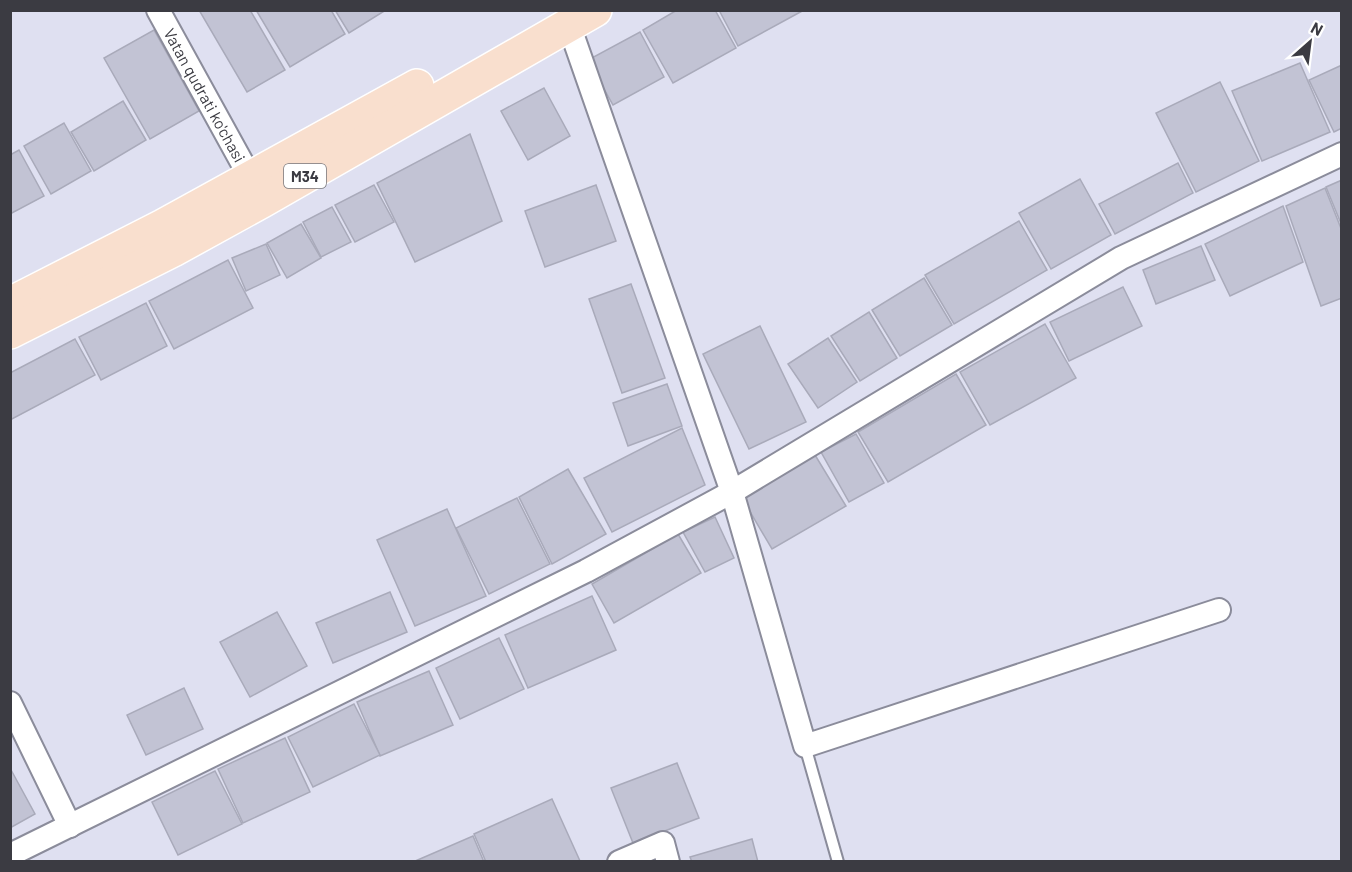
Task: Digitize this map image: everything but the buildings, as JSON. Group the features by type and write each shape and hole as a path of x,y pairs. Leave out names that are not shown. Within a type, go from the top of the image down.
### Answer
{"main road":[{"name":"M34","path":"10,304 572,15"},
{"name":"M34","path":"10,332 172,250 262,201 572,15"}],"street":[{"name":"Vatan qudrati ko'chasi","path":"158,10 251,180"},
{"path":"572,15 732,492 805,746 1219,610"},
{"path":"26,854 70,826 586,571 732,492 1121,258 1341,154"},
{"path":"10,703 70,826"},
{"path":"619,861 663,843 668,861"}],"lane":[{"path":"805,746 838,861"}]}
